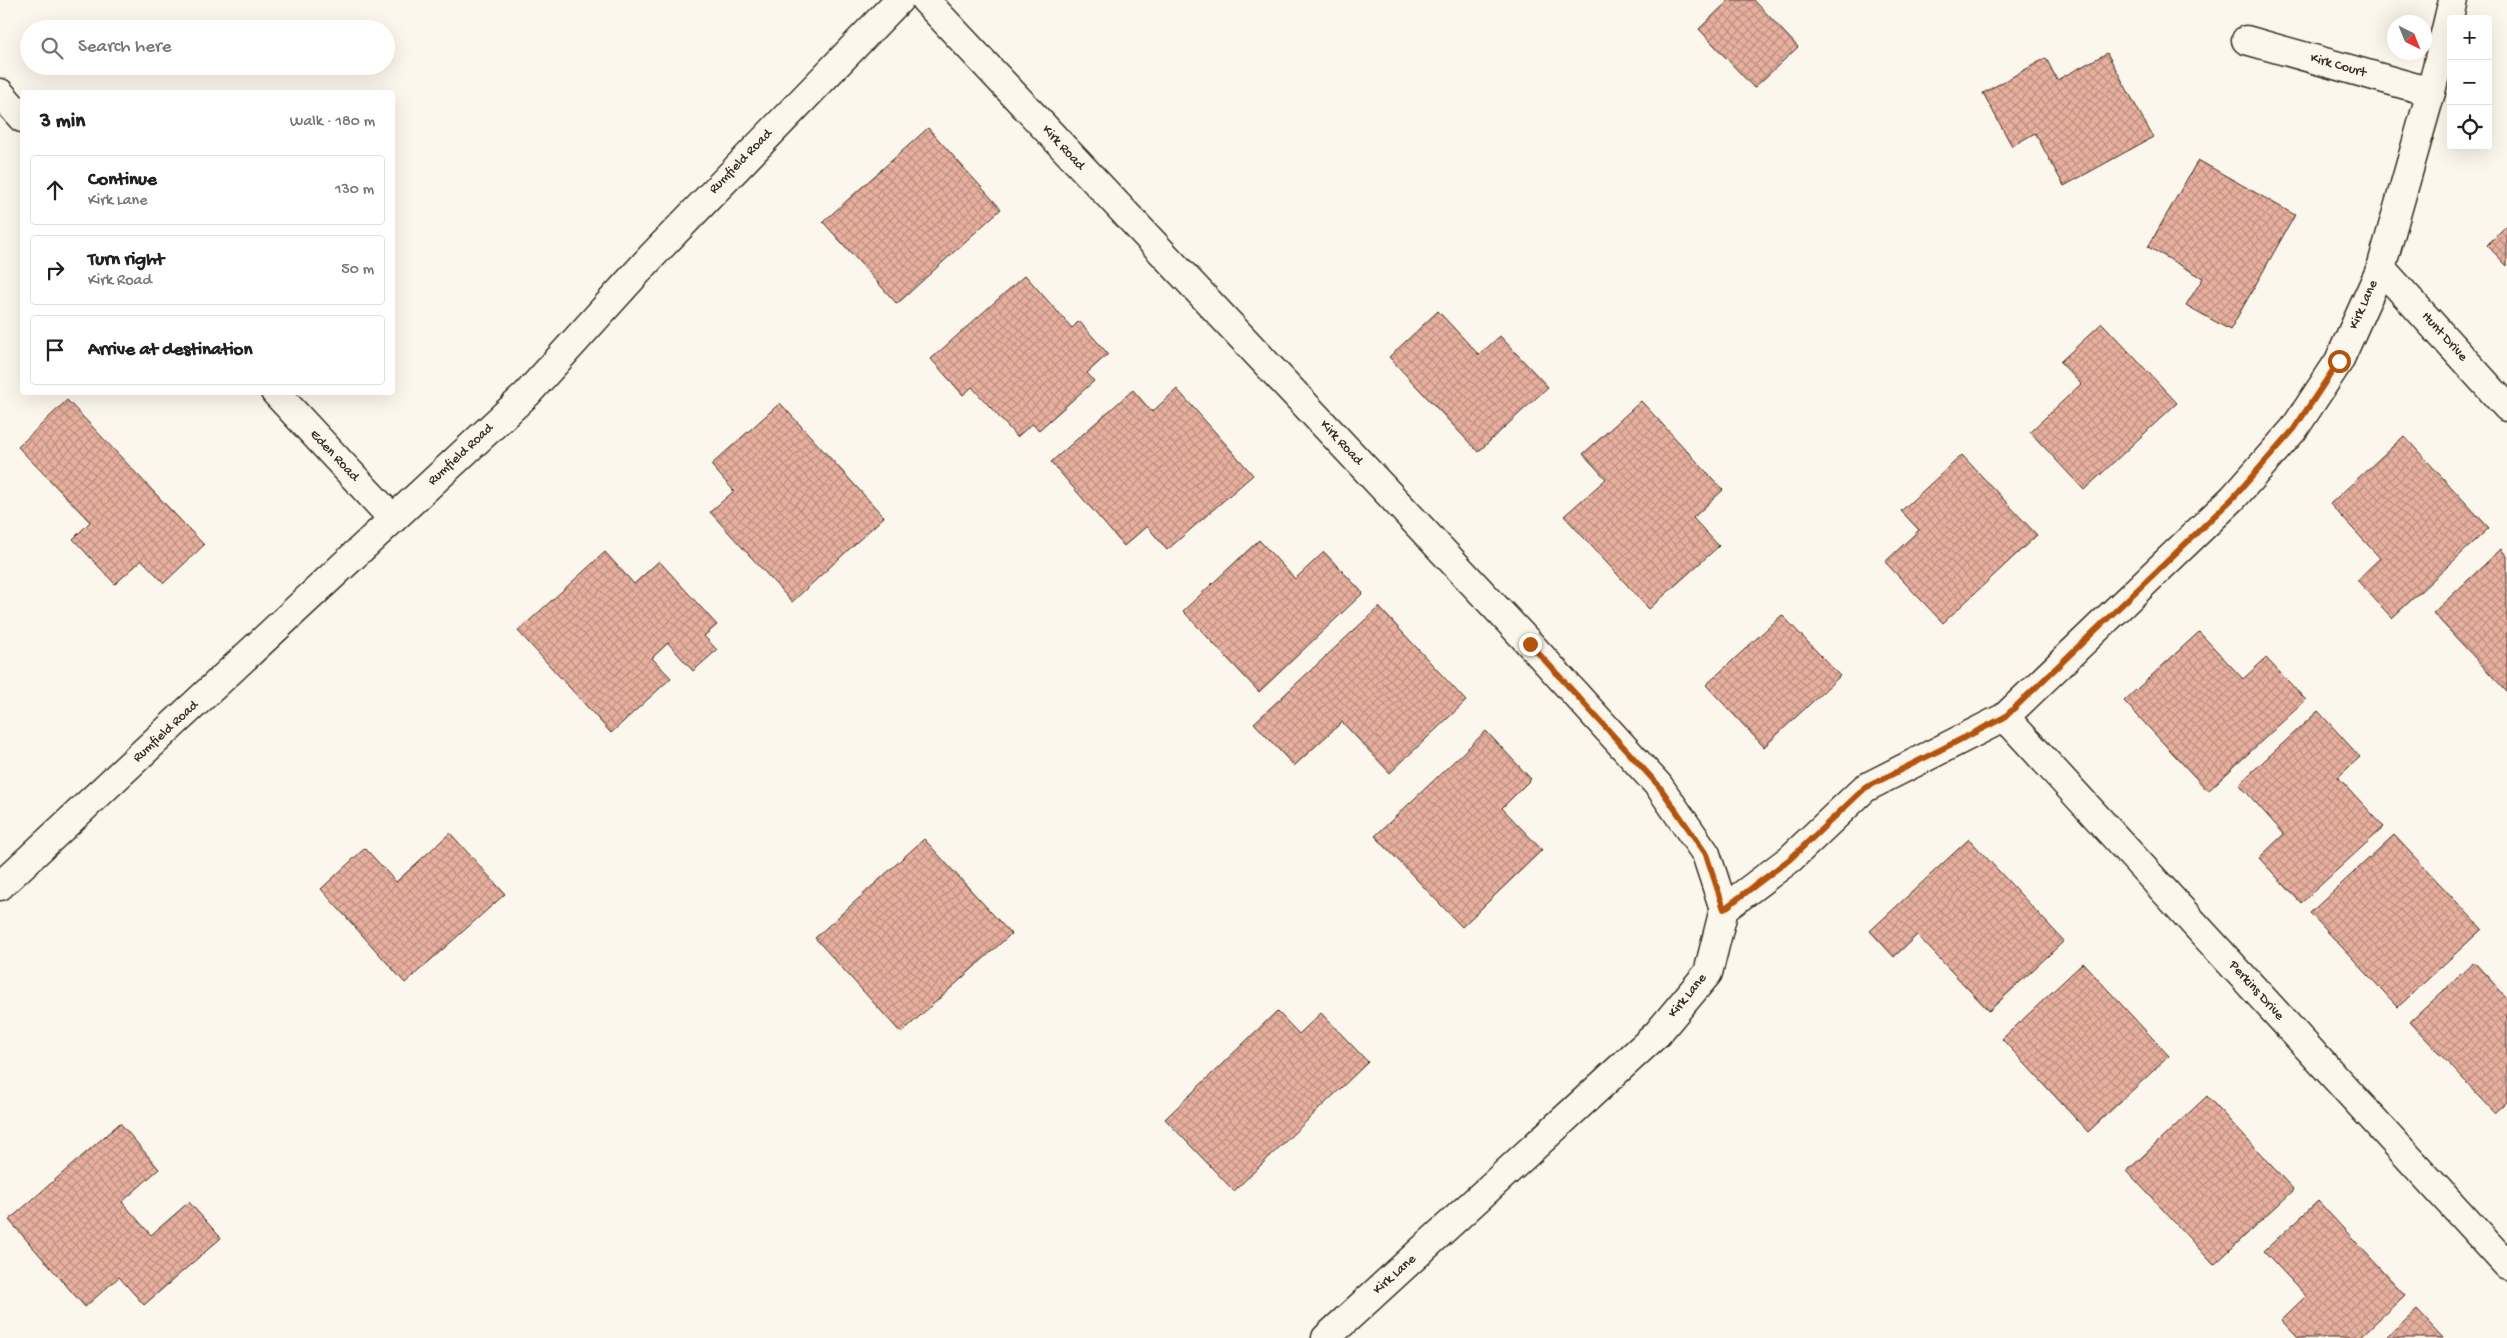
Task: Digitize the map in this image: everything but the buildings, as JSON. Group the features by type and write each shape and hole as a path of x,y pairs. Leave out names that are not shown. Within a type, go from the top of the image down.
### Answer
{"street":[{"name":"Rumfield Road","path":"0,886 527,394 665,242 899,0"},
{"name":"Kirk Road","path":"924,0 1530,644 1659,786 1706,854 1724,909"},
{"name":"Kirk Lane","path":"1326,1338 1657,1034 1708,973 1724,909 1790,859 1865,788 2005,717 2233,498 2294,429 2339,361 2381,268 2431,92 2453,0"},
{"name":"Kirk Court","path":"2246,40 2431,92"},
{"path":"0,94 20,116"},
{"name":"Hunt Drive","path":"2381,268 2507,407"},
{"name":"Eden Road","path":"279,395 392,519"},
{"name":"Perkins Drive","path":"2005,717 2507,1265"}],"route":[{"path":"1530,644 1659,786 1706,854 1724,909 1790,859 1865,788 2005,717 2233,498 2294,429 2339,361"}]}
